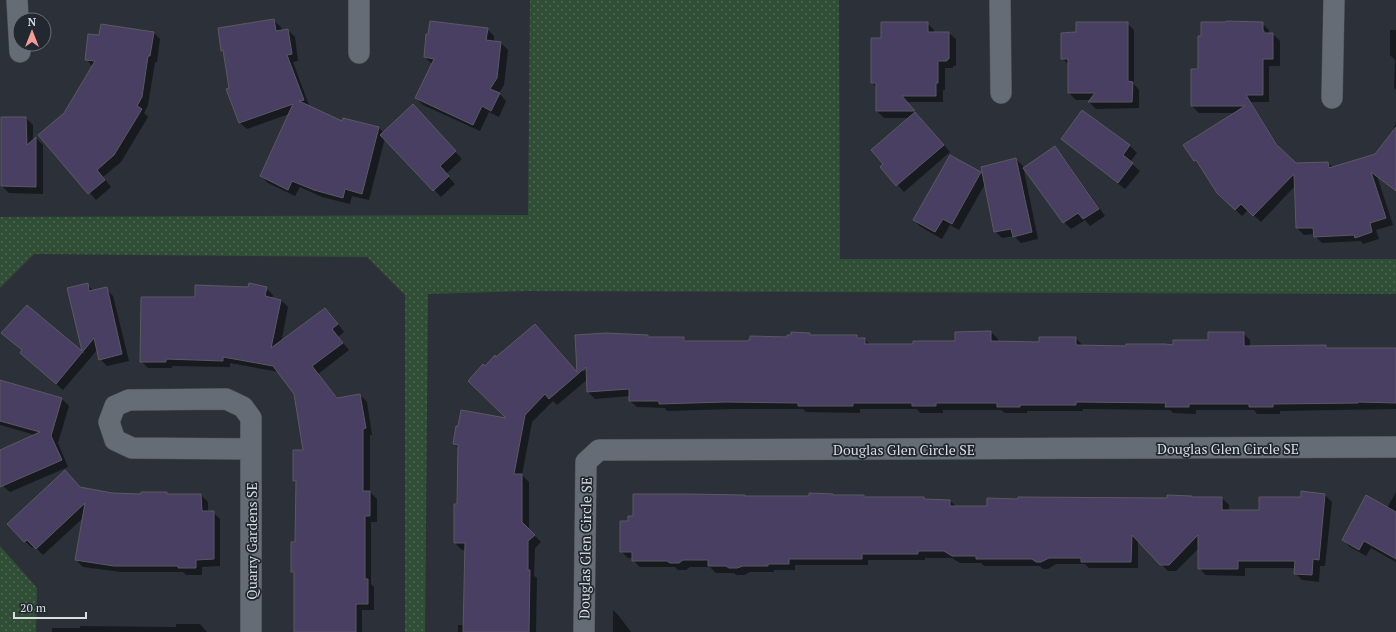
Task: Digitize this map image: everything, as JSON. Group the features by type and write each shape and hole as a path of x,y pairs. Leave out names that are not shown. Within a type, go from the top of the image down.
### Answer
{"street":[{"path":"18,0 18,12"},
{"path":"359,0 359,53"},
{"path":"1000,0 1001,94"},
{"path":"1332,98 1334,0"},
{"name":"Quarry Gardens SE","path":"251,449 132,448 115,440 109,422 115,406 128,400 226,399 243,407 251,418 251,449 251,632"},
{"name":"Douglas Glen Circle SE","path":"584,632 586,462 600,450 1396,447"}],"green space":[{"path":"530,0 839,0 840,259 1396,259 1396,294 528,291 428,294 425,632 405,632 405,295 367,257 34,254 0,288 0,217 528,215"},
{"path":"0,546 37,588 36,632 0,632"}],"building":[{"path":"274,19 276,31 288,29 292,54 287,55 304,100 299,101 342,121 343,118 379,127 362,194 345,189 343,198 314,190 292,181 288,190 260,176 293,104 239,123 226,89 229,88 218,28"},
{"path":"430,21 488,28 486,40 501,42 497,78 490,89 500,93 491,111 482,106 473,125 415,98 434,59 424,57 426,34 428,34"},
{"path":"881,22 928,22 928,32 949,32 949,59 947,59 947,61 938,61 938,83 936,83 936,96 902,96 915,111 876,111 876,83 871,83 871,38 881,38"},
{"path":"1076,22 1128,22 1128,81 1133,82 1132,102 1088,102 1095,93 1068,93 1068,59 1061,59 1061,33 1076,32"},
{"path":"1201,22 1263,22 1264,33 1273,33 1273,59 1263,59 1263,95 1246,95 1277,145 1296,163 1328,162 1329,168 1375,154 1396,127 1396,191 1371,172 1386,218 1370,223 1372,232 1355,238 1354,235 1314,237 1313,228 1296,228 1294,174 1253,216 1241,204 1235,210 1217,193 1196,160 1194,161 1183,145 1245,106 1191,106 1191,69 1198,69 1198,36 1201,36"},
{"path":"101,24 154,32 150,56 148,56 142,97 137,106 142,109 114,155 97,170 105,180 88,194 38,135 64,113 95,61 85,60 88,34 99,35"},
{"path":"413,104 456,151 440,166 449,176 433,191 380,135"},
{"path":"1082,110 1130,145 1123,155 1133,163 1118,183 1061,139"},
{"path":"915,112 944,145 896,186 880,167 883,164 871,150"},
{"path":"1,117 26,117 27,145 36,137 36,187 1,186"},
{"path":"1055,146 1099,209 1083,219 1078,213 1063,223 1023,168"},
{"path":"950,155 981,172 952,224 943,219 935,232 913,220"},
{"path":"1016,158 1032,232 1013,237 1011,229 994,232 981,167"},
{"path":"88,283 89,291 107,287 122,354 99,360 94,338 56,384 20,353 22,350 1,333 27,305 82,351 67,288"},
{"path":"249,283 267,287 265,296 281,300 271,348 325,308 338,324 332,329 343,343 312,366 337,398 360,394 366,428 363,429 363,491 370,491 370,516 365,516 365,579 368,579 368,604 356,604 356,632 294,632 294,572 291,572 291,542 295,542 296,481 293,481 293,450 303,450 294,394 273,366 223,357 223,361 166,359 166,362 140,362 141,297 195,297 195,285 248,287"},
{"path":"535,324 577,372 575,335 606,333 648,335 648,337 684,337 684,341 748,341 750,340 750,336 787,337 787,335 791,335 791,332 810,333 810,335 857,335 857,338 865,338 865,344 913,344 913,341 955,341 955,332 991,331 991,341 1039,342 1039,337 1076,337 1076,345 1126,346 1126,344 1173,345 1173,340 1208,340 1208,332 1244,332 1244,346 1326,345 1326,348 1396,348 1396,403 1358,402 1273,404 1273,407 1249,407 1249,404 1189,404 1189,407 1165,407 1166,403 1076,402 1076,405 1020,405 1020,407 997,407 997,403 936,403 936,406 912,406 912,403 853,403 853,406 798,406 798,403 725,402 659,404 659,401 629,401 629,389 587,392 586,367 549,399 545,394 525,415 514,474 522,474 522,522 535,535 528,541 528,570 530,570 529,632 463,632 465,543 454,543 454,504 457,504 458,445 453,444 456,426 458,426 461,410 506,418 468,381 483,364 485,366 495,355 496,357"},
{"path":"0,380 62,398 51,436 62,460 0,487 0,450 40,432 0,421"},
{"path":"65,470 80,487 112,493 141,494 141,492 167,492 167,494 201,494 202,511 214,511 214,559 196,560 196,568 178,568 178,566 114,566 75,560 85,503 36,549 27,540 24,542 7,524"},
{"path":"1301,491 1325,494 1319,560 1313,559 1312,575 1294,574 1295,561 1238,561 1238,569 1198,569 1198,535 1169,565 1160,565 1132,535 1131,562 1081,562 1081,558 1049,558 1041,562 1036,562 1032,559 976,559 976,556 952,556 944,551 918,551 918,554 862,554 862,559 789,559 789,564 768,564 768,566 743,566 729,568 726,566 708,566 708,560 683,560 679,563 670,563 667,561 632,561 632,552 620,552 620,521 628,521 628,516 633,516 633,494 809,496 809,493 864,495 864,497 924,497 924,499 950,500 950,506 987,506 987,498 1167,498 1167,495 1222,497 1222,510 1259,510 1259,497 1301,497"},
{"path":"1366,495 1396,512 1396,559 1364,541 1359,550 1342,540"}]}
